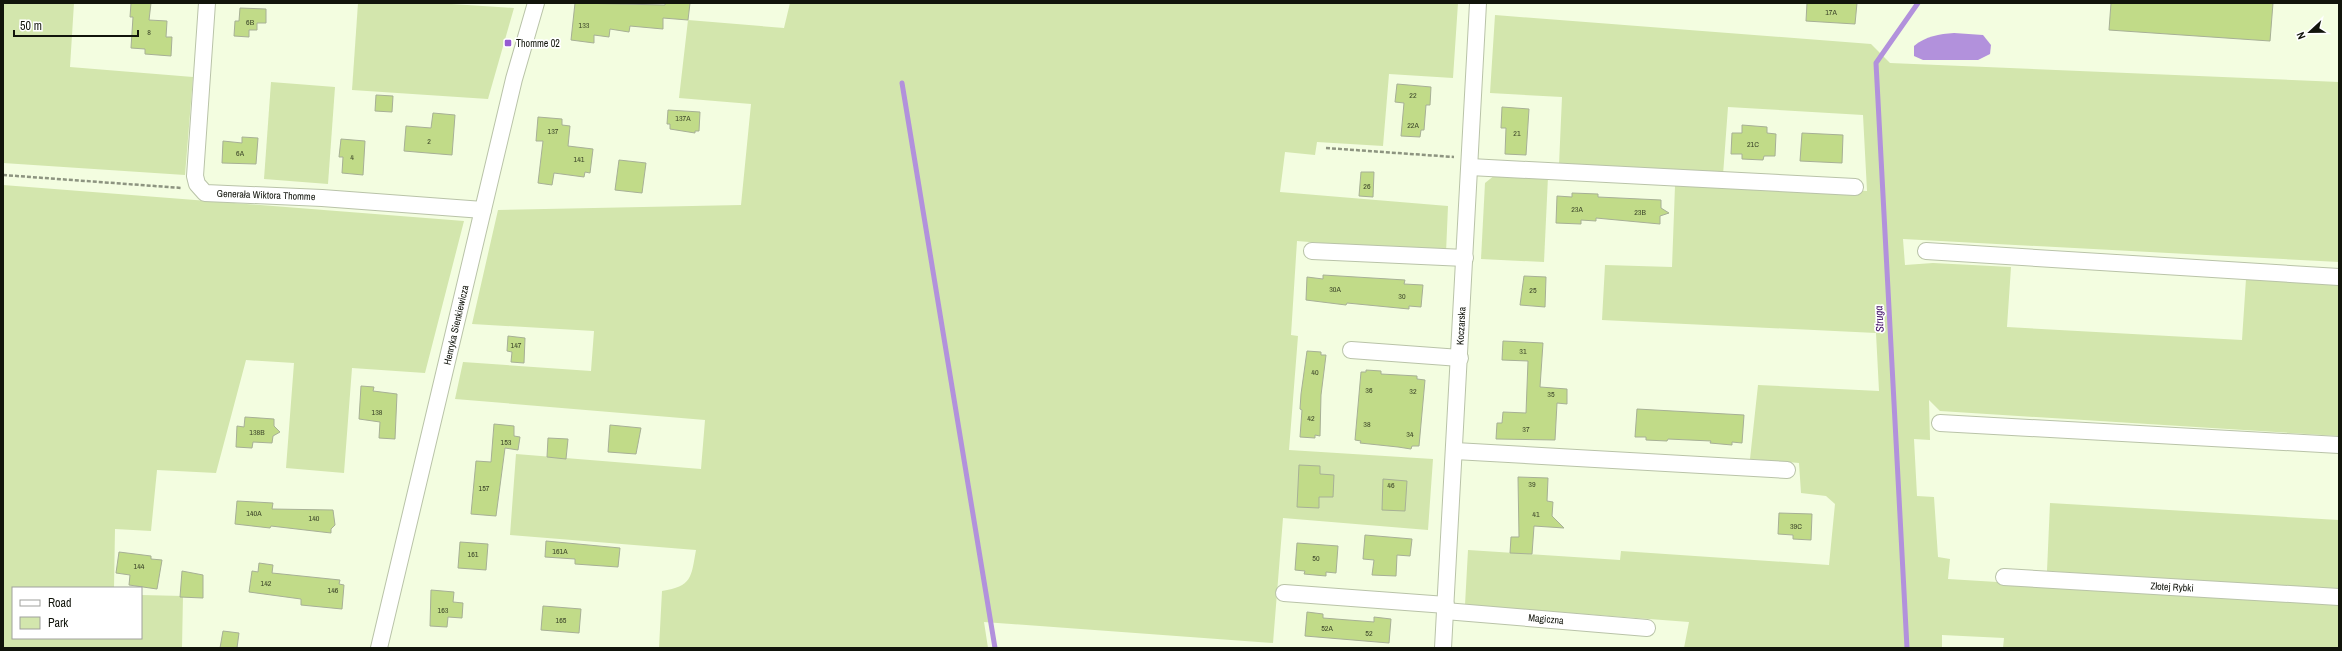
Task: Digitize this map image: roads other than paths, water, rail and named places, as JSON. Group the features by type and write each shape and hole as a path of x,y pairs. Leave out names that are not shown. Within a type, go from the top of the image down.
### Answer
{"street":[{"name":"Generała Wiktora Thomme","path":"207,3 195,176 200,190 205,193 322,198 483,210"},
{"name":"Henryka Sienkiewicza","path":"379,648 521,51 536,3"},
{"name":"Koczarska","path":"1443,648 1455,451 1478,3"},
{"path":"1470,162 1855,187"},
{"path":"1312,251 1465,258"},
{"path":"1926,251 2339,277"},
{"path":"1351,350 1460,358"},
{"path":"1940,423 2339,445"},
{"path":"1455,451 1787,470"},
{"name":"Złotej Rybki","path":"2004,577 2339,597"},
{"name":"Magiczna","path":"1284,593 1647,628"}],"waterway":[{"name":"Struga","path":"1907,648 1876,63 1918,3"},
{"path":"902,83 995,648"}],"place":[{"name":"Thomme 02","path":"508,43"}]}
